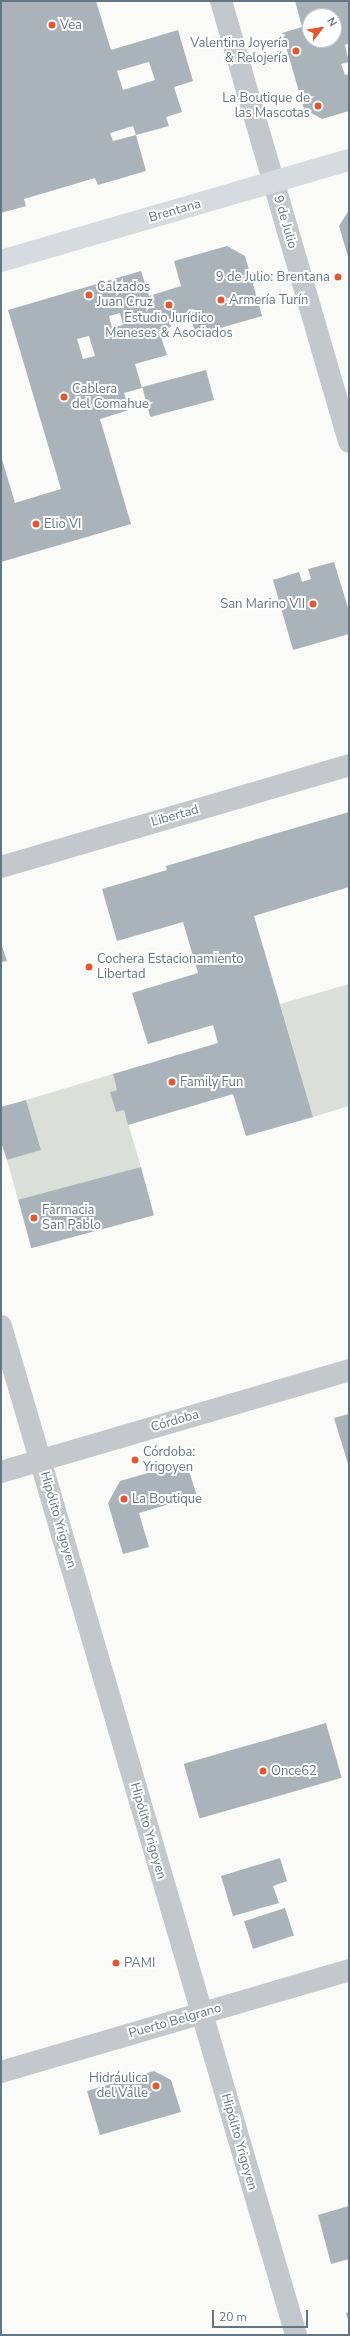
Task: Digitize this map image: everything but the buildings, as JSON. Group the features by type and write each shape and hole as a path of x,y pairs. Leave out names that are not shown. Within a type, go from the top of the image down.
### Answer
{"main road":[{"name":"Brentana","path":"1,261 349,160"}],"street":[{"name":"9 de Julio","path":"221,1 349,442"},
{"name":"Libertad","path":"1,867 349,765"},
{"name":"Hipólito Yrigoyen","path":"1,1326 296,2335"},
{"name":"Córdoba","path":"1,1472 349,1370"},
{"name":"Puerto Belgrano","path":"1,2072 349,1970"}],"shaded area":[{"path":"349,984 349,1106 313,1117 280,1004"},
{"path":"113,1074 117,1090 110,1092 116,1112 124,1110 141,1167 19,1203 7,1160 41,1150 26,1100"}],"place":[{"name":"Vea","path":"52,25"},
{"name":"Valentina Joyería & Relojería","path":"296,51"},
{"name":"La Boutique de las Mascotas","path":"318,106"},
{"name":"9 de Julio: Brentana","path":"338,277"},
{"name":"Calzados Juan Cruz","path":"89,295"},
{"name":"Armería Turín","path":"221,300"},
{"name":"Estudio Jurídico Meneses & Asociados","path":"169,305"},
{"name":"Cablera del Comahue","path":"64,397"},
{"name":"Elio VI","path":"36,524"},
{"name":"San Marino VII","path":"313,604"},
{"name":"Cochera Estacionamiento Libertad","path":"89,967"},
{"name":"Family Fun","path":"172,1082"},
{"name":"Farmacia San Pablo","path":"34,1218"},
{"name":"Córdoba: Yrigoyen","path":"135,1460"},
{"name":"La Boutique","path":"124,1499"},
{"name":"Once62","path":"263,1771"},
{"name":"PAMI","path":"116,1963"},
{"name":"Hidráulica del Valle","path":"156,2086"}]}
